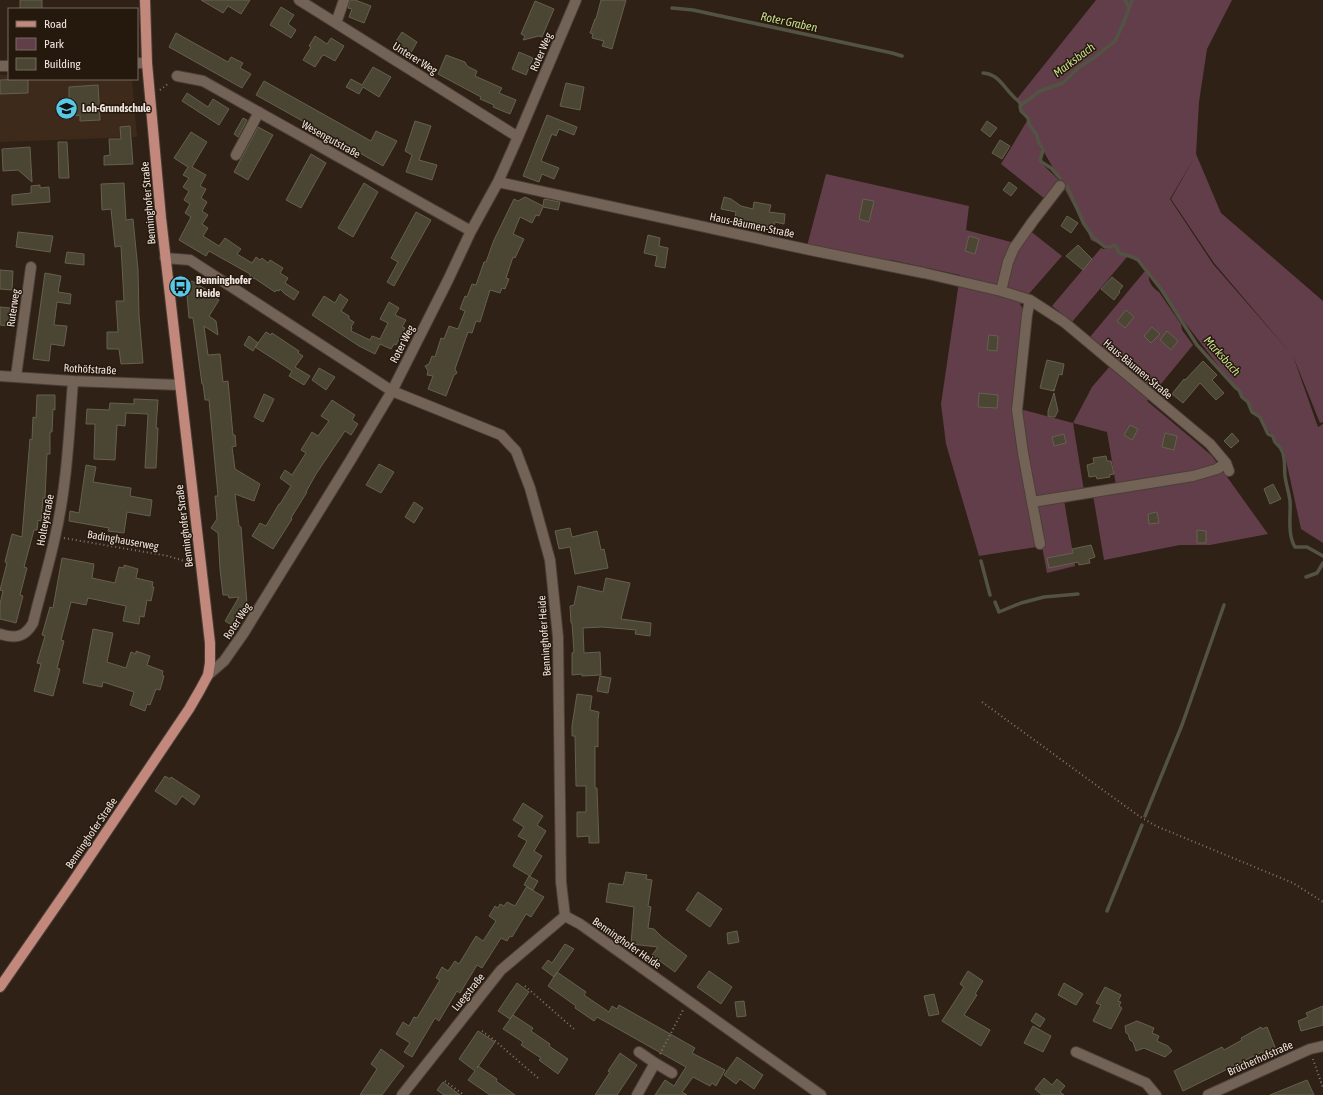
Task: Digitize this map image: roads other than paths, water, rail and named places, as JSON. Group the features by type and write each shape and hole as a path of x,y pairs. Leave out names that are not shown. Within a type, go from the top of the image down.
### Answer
{"main road":[{"name":"Benninghofer Straße","path":"0,987 159,754 200,690 208,675 210,663 210,643 142,63 145,0"}],"street":[{"name":"Unterer Weg","path":"299,0 518,137"},
{"path":"336,23 344,0"},
{"name":"Roter Weg","path":"208,675 224,661 243,634 350,462 392,391 471,231 498,182 576,0"},
{"name":"Wesengutstraße","path":"177,76 203,80 471,231"},
{"path":"236,155 259,112"},
{"name":"Haus-Bäumen-Straße","path":"498,182 810,250 924,273 1001,291 1030,300 1064,322 1210,444 1227,467 1194,476 1032,502"},
{"path":"1001,291 1008,262 1014,248 1060,186"},
{"name":"Benninghofer Heide","path":"165,258 190,260 392,391 500,435 516,451 530,488 550,560 558,637 561,774 561,882 565,916 580,924 689,1000 821,1095"},
{"name":"Ruterweg","path":"16,376 31,267"},
{"path":"1030,300 1018,390 1017,410 1040,544"},
{"name":"Rothöfstraße","path":"0,376 73,381 180,385"},
{"name":"Holteystraße","path":"0,634 19,636 29,630 33,623 55,537 61,507 68,448 73,381"},
{"name":"Luegstraße","path":"402,1095 501,970 565,916"},
{"name":"Brücherhofstraße","path":"1208,1095 1310,1049 1323,1046"},
{"path":"639,1052 672,1073"},
{"path":"1076,1052 1146,1083 1156,1095"},
{"path":"637,1095 655,1063"}],"waterway":[{"name":"Marksbach","path":"1125,0 1129,8"},
{"name":"Marksbach","path":"1060,178 1051,168 1040,161 1043,150 1038,141 1037,135 1029,124 1028,118 1021,111 1020,106 1040,91 1063,83 1078,68 1115,41 1132,0"},
{"name":"Roter Graben","path":"672,8 693,10 902,56"},
{"name":"Roter Graben","path":"983,73 996,78 1014,98 1022,104"},
{"name":"Marksbach","path":"1067,186 1084,224 1093,237 1105,247 1114,245 1119,253 1138,260 1161,289 1197,345 1239,390 1242,397 1248,402 1252,412 1260,417 1268,434 1273,436 1275,442 1284,455 1285,476 1290,501 1290,530 1295,547 1307,547 1323,556"},
{"path":"981,561 990,595"},
{"path":"1306,577 1317,573 1323,563"},
{"path":"995,602 999,612 1021,603 1044,597 1078,594"},
{"path":"1145,816 1182,725 1224,605"},
{"path":"1107,911 1142,825"}],"place":[{"name":"Loh-Grundschule","path":"67,108"},
{"name":"Benninghofer Heide","path":"180,286"}]}
